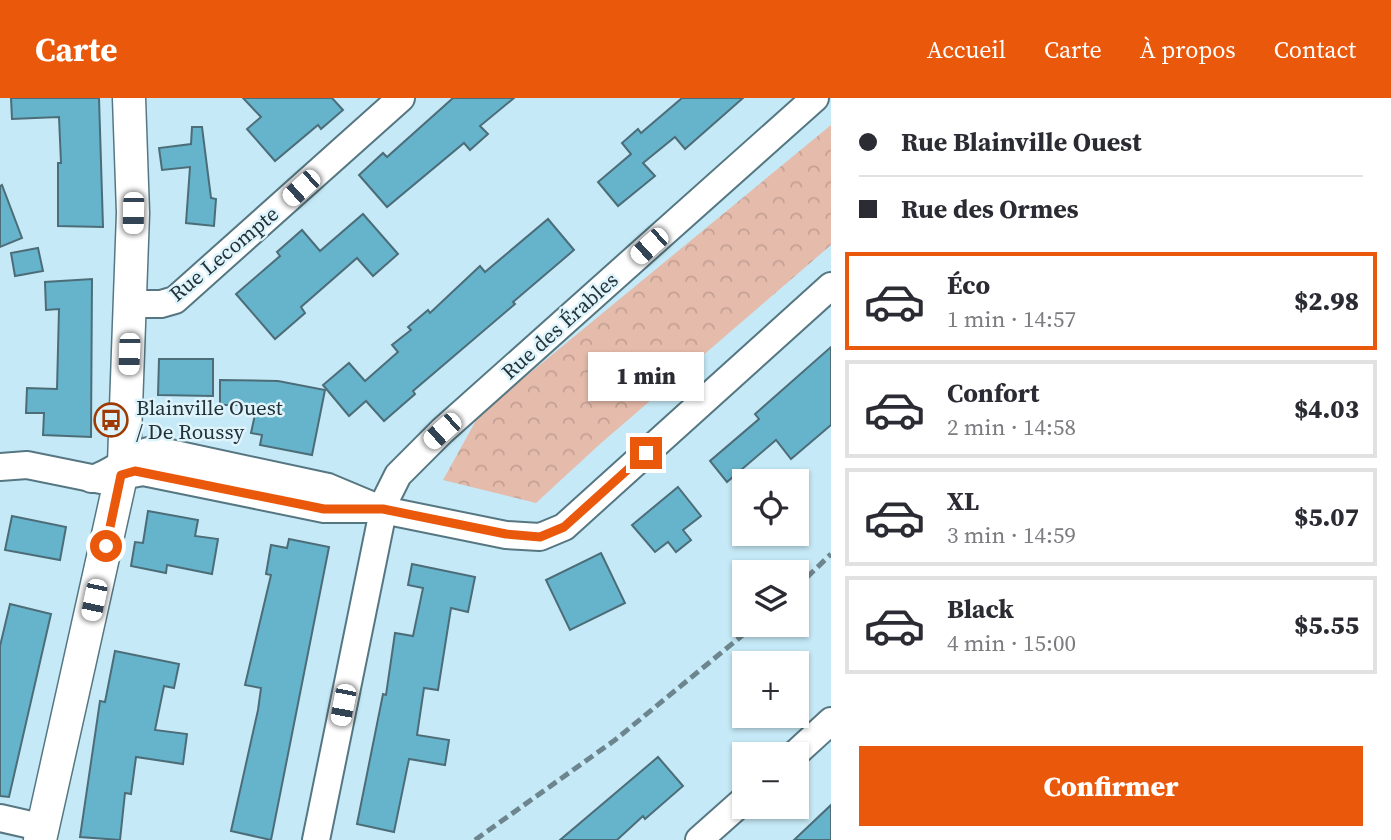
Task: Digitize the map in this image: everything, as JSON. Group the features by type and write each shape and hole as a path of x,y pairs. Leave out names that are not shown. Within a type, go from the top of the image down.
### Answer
{"street":[{"path":"0,818 42,834 112,473 131,304 133,200 129,98"},
{"name":"Rue Lecompte","path":"131,304 161,304 175,300 401,98"},
{"name":"Rue des Érables","path":"316,840 383,509 392,483 424,447 815,98"},
{"path":"0,467 27,466 112,473 144,452 156,450 328,487 383,509 506,534 550,535 574,517 831,286"},
{"path":"808,742 831,722"},
{"path":"699,840 732,811"}],"green space":[{"path":"831,125 831,245 600,444 536,503 443,480 479,415"}],"building":[{"path":"11,98 99,98 103,227 58,226 58,163 61,163 59,117 12,119"},
{"path":"243,98 332,98 343,110 321,129 318,125 275,161 247,129 261,117"},
{"path":"453,98 514,98 480,126 488,134 470,150 464,143 387,207 359,175 383,153 387,157"},
{"path":"682,98 743,98 685,149 675,137 643,163 655,176 618,206 598,182 631,154 622,143 638,129 641,133"},
{"path":"192,127 202,127 211,198 216,199 214,226 186,223 190,167 162,170 159,148 191,144"},
{"path":"2,185 22,238 0,247 0,186"},
{"path":"363,214 398,254 373,276 357,258 301,307 305,313 275,339 236,294 280,256 277,252 302,230 320,251"},
{"path":"548,219 574,250 413,391 415,394 384,421 366,401 349,416 323,385 349,363 365,381 398,352 392,345 411,330 408,327 428,310 430,313 480,266 485,272"},
{"path":"38,248 43,271 15,276 11,253"},
{"path":"92,279 91,437 43,435 44,413 26,413 27,388 57,389 59,309 46,310 45,282"},
{"path":"831,347 831,425 791,459 776,440 742,469 732,469 732,478 727,482 710,461 759,419 755,414"},
{"path":"159,359 213,359 213,396 158,395"},
{"path":"220,380 278,381 325,390 312,455 260,445 262,435 251,433 257,405 220,405"},
{"path":"678,487 701,516 683,530 691,540 676,552 668,542 655,552 632,525"},
{"path":"148,511 198,520 195,536 218,539 212,574 167,565 166,573 131,566 135,542 143,543"},
{"path":"12,516 66,527 60,560 5,550"},
{"path":"289,539 329,547 271,840 231,831 258,710 261,688 245,685 271,575 266,574 271,545 287,548"},
{"path":"601,553 625,603 570,630 546,580"},
{"path":"412,564 475,577 468,612 451,608 438,690 424,688 417,735 449,740 445,765 409,759 394,832 357,824 383,694 386,695 395,633 413,636 423,588 408,585"},
{"path":"10,604 51,614 9,797 0,796 0,646"},
{"path":"115,651 179,664 174,688 164,686 155,730 187,734 183,764 136,757 131,794 125,793 120,840 80,837 100,701 105,702"},
{"path":"658,757 683,786 645,819 643,816 617,840 560,840"},
{"path":"831,805 831,840 794,840"}],"railway":[{"path":"809,575 831,554"},
{"path":"475,840 615,740 740,637"}],"place":[{"name":"Blainville Ouest / De Roussy","path":"111,420"}],"route":[{"path":"106,546 121,475 135,471 324,509 383,509 506,534 540,537 564,527 646,453"}]}
